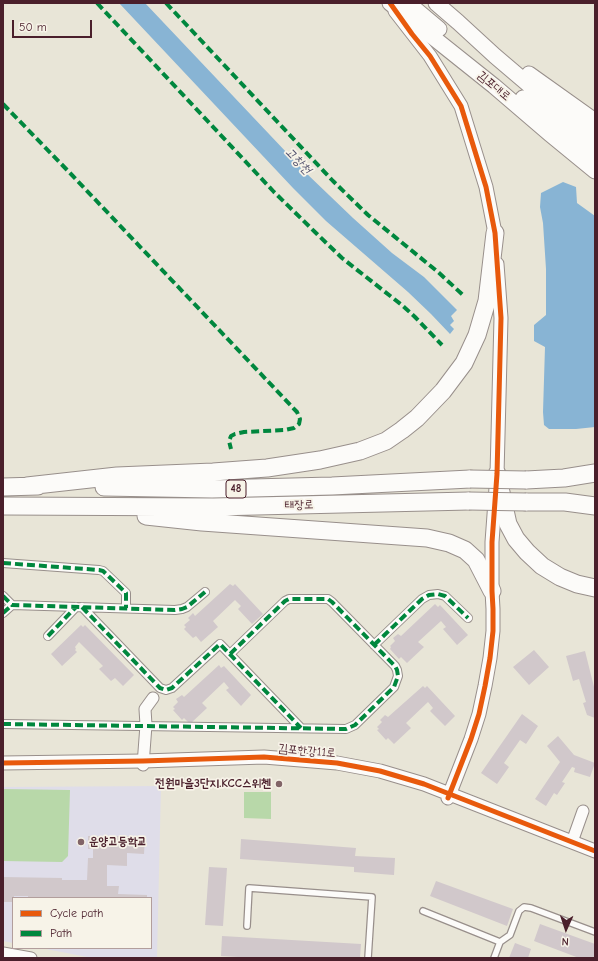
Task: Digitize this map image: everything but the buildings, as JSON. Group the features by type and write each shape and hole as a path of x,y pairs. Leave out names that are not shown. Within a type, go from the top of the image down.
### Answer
{"main road":[{"name":"김포대로","path":"390,3 494,86 595,171"},
{"name":"김포대로","path":"408,3 504,83 595,154"},
{"name":"김포대로","path":"436,3 536,91 595,137"},
{"name":"김포대로","path":"458,22 595,122"},
{"path":"570,103 584,106 595,106"},
{"path":"27,486 117,476 267,468 320,460 360,451 386,441 418,418 464,363 477,335 487,301 494,233"},
{"name":"48","path":"564,478 595,473"},
{"path":"497,474 508,524 516,539 527,552 542,566 560,577 577,584 595,588"},
{"name":"태장로","path":"3,487 27,486 212,489 332,486 470,479 526,480 564,478"},
{"name":"태장로","path":"3,506 214,507 470,501 565,502"},
{"name":"48","path":"565,502 595,506"},
{"path":"57,506 202,522 427,538 449,543 465,550 476,560 492,591"}],"street":[{"path":"390,3 430,56 461,106 486,187 494,233 501,318 497,474 492,542 493,631 490,658 479,714 471,739 448,796"},
{"name":"태장로","path":"564,478 595,477"},
{"name":"태장로","path":"565,502 595,497"},
{"path":"3,563 103,571 126,593 126,608"},
{"path":"3,613 12,606 182,609 187,607 204,592"},
{"path":"374,646 422,599 429,595 438,594 445,596 468,618"},
{"path":"3,596 12,606"},
{"path":"3,724 346,729 355,725 394,686 398,676 395,666 328,599 289,599 285,601 230,654"},
{"path":"48,636 79,607"},
{"path":"79,607 160,688 166,690 172,688 220,644 301,728"},
{"path":"143,763 146,725 145,709 153,698"},
{"name":"김포한강11로","path":"3,767 143,763 264,757 337,763 380,771 424,784 448,796 595,854"},
{"name":"김포한강11로","path":"3,763 143,763"},
{"name":"김포한강11로","path":"448,796 595,851"},
{"path":"572,842 583,811"},
{"path":"3,953 31,958"}],"lane":[{"path":"247,926 249,888 372,896 368,958"},
{"path":"494,958 500,942 510,935 519,911 524,907 531,908 595,932"},
{"path":"423,911 500,942"}],"shaded area":[{"name":"운양고등학교","path":"161,786 157,958 92,958 46,949 152,949 152,897 12,897 12,943 3,941 3,787"}],"green space":[{"path":"3,789 70,790 68,856 62,862 3,861"},
{"path":"244,792 271,792 271,819 244,818"}],"water":[{"path":"119,3 145,3 305,172 392,253 424,277 457,310 451,316 454,321 450,325 454,329 450,334 408,292 326,221 293,188"},
{"path":"563,182 576,187 577,203 595,216 595,427 549,429 544,425 543,412 545,347 534,341 534,325 546,315 546,269 543,223 540,207 541,193"}],"marked path":[{"path":"97,3 274,192 342,258 403,306 442,345"},
{"path":"166,3 333,181 368,215 438,272 464,296"},
{"path":"3,104 297,412 300,419 299,424 294,428 235,434 231,436 229,441 231,449"},
{"path":"3,563 103,571 126,593 126,608"},
{"path":"3,596 12,605 175,610 187,607 205,592"},
{"path":"374,645 422,599 429,595 438,594 445,596 468,618"},
{"path":"3,724 346,729 355,725 394,687 398,676 395,666 328,599 289,599 285,601 230,654"},
{"path":"3,613 12,605"},
{"path":"48,636 76,607"},
{"path":"82,607 160,688 166,690 172,688 220,644 301,728"}],"cycle path":[{"path":"390,3 430,56 461,106 486,187 495,233 501,318 497,474 492,542 493,631 490,658 479,714 448,798"},
{"path":"3,763 143,761 264,757 337,763 380,771 424,784 595,851"}],"place":[{"name":"전원마을3단지.KCC스위첸","path":"279,784"},
{"name":"운양고등학교","path":"81,842"}],"water label":[{"name":"고창천","path":"298,161"}]}
